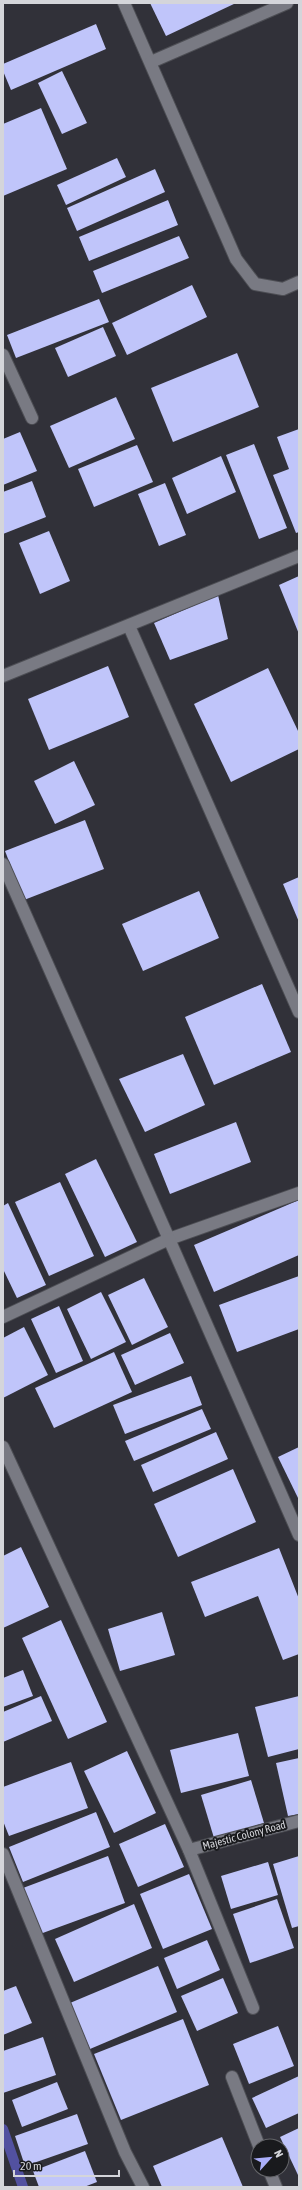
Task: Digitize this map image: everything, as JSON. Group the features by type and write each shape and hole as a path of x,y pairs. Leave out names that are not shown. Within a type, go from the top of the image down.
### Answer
{"street":[{"path":"124,3 236,259 255,284 283,289 299,282"},
{"path":"151,62 286,3"},
{"path":"3,355 32,418"},
{"path":"3,676 299,556"},
{"path":"129,626 299,1012"},
{"path":"3,864 299,1536"},
{"path":"3,1317 169,1239 299,1193"},
{"path":"3,1447 189,1850 253,2008"},
{"name":"Majestic Colony Road","path":"189,1850 299,1821"},
{"path":"3,1854 125,2152 143,2187"},
{"path":"232,2077 256,2138"}],"building":[{"path":"150,3 236,3 166,36"},
{"path":"96,24 106,49 11,90 3,71 3,64"},
{"path":"62,71 87,123 62,134 38,83"},
{"path":"41,108 67,169 3,196 3,124"},
{"path":"117,158 126,177 66,205 57,185"},
{"path":"155,169 165,192 77,231 67,208"},
{"path":"168,200 178,225 89,261 79,237"},
{"path":"179,236 189,258 102,293 93,271"},
{"path":"192,285 207,317 127,355 112,323"},
{"path":"99,299 109,322 16,358 7,335"},
{"path":"103,327 116,356 68,377 55,348"},
{"path":"237,353 259,407 173,442 151,388"},
{"path":"116,397 135,439 69,468 50,426"},
{"path":"299,429 299,532 296,533 273,475 289,469 277,437"},
{"path":"20,432 37,471 3,485 3,439"},
{"path":"254,444 287,528 259,539 226,455"},
{"path":"137,445 153,482 94,507 78,469"},
{"path":"221,456 236,492 187,514 172,478"},
{"path":"32,481 46,517 3,534 3,492"},
{"path":"165,483 186,535 159,546 138,494"},
{"path":"49,531 70,581 40,594 19,543"},
{"path":"299,576 299,634 279,585"},
{"path":"218,595 228,639 170,660 154,623"},
{"path":"108,666 129,717 49,750 28,699"},
{"path":"268,668 299,733 299,749 231,782 194,704"},
{"path":"74,761 95,805 55,824 34,781"},
{"path":"85,820 104,869 24,900 5,851"},
{"path":"299,877 299,922 283,884"},
{"path":"199,891 219,938 143,971 122,924"},
{"path":"262,984 291,1052 214,1085 185,1017"},
{"path":"183,1054 205,1105 145,1132 119,1079"},
{"path":"236,1122 251,1162 170,1194 154,1154"},
{"path":"96,1159 137,1242 105,1257 65,1174"},
{"path":"60,1182 94,1256 49,1276 15,1202"},
{"path":"299,1200 299,1255 214,1292 194,1245"},
{"path":"8,1203 46,1285 17,1298 3,1269 3,1206"},
{"path":"299,1276 299,1329 237,1352 219,1305"},
{"path":"144,1278 168,1327 132,1345 108,1295"},
{"path":"101,1292 126,1342 91,1359 67,1309"},
{"path":"59,1306 83,1361 56,1373 31,1319"},
{"path":"24,1327 48,1375 3,1398 3,1338"},
{"path":"170,1333 184,1363 135,1385 121,1355"},
{"path":"114,1352 132,1392 54,1428 35,1388"},
{"path":"191,1376 202,1405 125,1434 113,1405"},
{"path":"202,1409 211,1429 134,1461 125,1441"},
{"path":"216,1432 228,1459 153,1492 141,1465"},
{"path":"299,1447 299,1500 278,1457"},
{"path":"233,1469 256,1522 178,1557 154,1504"},
{"path":"21,1547 49,1607 3,1628 3,1556"},
{"path":"279,1548 299,1599 299,1654 283,1660 258,1596 205,1617 191,1582"},
{"path":"162,1612 175,1655 120,1671 108,1629"},
{"path":"61,1620 107,1722 68,1739 22,1638"},
{"path":"23,1670 33,1696 3,1707 3,1678"},
{"path":"41,1696 52,1721 3,1742 3,1712"},
{"path":"299,1696 299,1749 268,1757 255,1707"},
{"path":"238,1733 249,1776 181,1793 170,1750"},
{"path":"127,1751 156,1813 114,1833 84,1771"},
{"path":"299,1758 299,1814 288,1816 276,1763"},
{"path":"71,1762 88,1808 9,1836 3,1821 3,1787"},
{"path":"251,1780 264,1823 214,1838 201,1795"},
{"path":"96,1812 110,1847 23,1882 9,1847"},
{"path":"165,1824 184,1867 138,1887 119,1844"},
{"path":"108,1856 125,1903 40,1934 23,1888"},
{"path":"299,1856 299,1926 292,1928 273,1864"},
{"path":"268,1862 278,1895 231,1909 221,1876"},
{"path":"189,1874 212,1929 163,1949 140,1894"},
{"path":"277,1899 294,1948 250,1963 233,1914"},
{"path":"134,1904 152,1948 74,1982 55,1939"},
{"path":"207,1940 220,1970 177,1989 164,1958"},
{"path":"158,1966 177,2012 90,2049 70,2003"},
{"path":"223,1978 238,2013 197,2031 181,1996"},
{"path":"16,1986 32,2023 3,2035 3,1991"},
{"path":"183,2019 209,2085 121,2120 94,2054"},
{"path":"278,2026 294,2066 249,2084 233,2044"},
{"path":"43,2037 56,2075 3,2093 3,2051"},
{"path":"299,2076 299,2113 266,2128 252,2098"},
{"path":"57,2082 68,2109 22,2127 12,2100"},
{"path":"77,2114 88,2144 25,2166 15,2136"},
{"path":"299,2128 299,2175 290,2158 290,2138 280,2137"},
{"path":"222,2137 243,2187 162,2187 153,2166"},
{"path":"85,2151 97,2182 84,2187 39,2187 33,2171"}],"waterway":[{"path":"3,2129 23,2187"}]}
